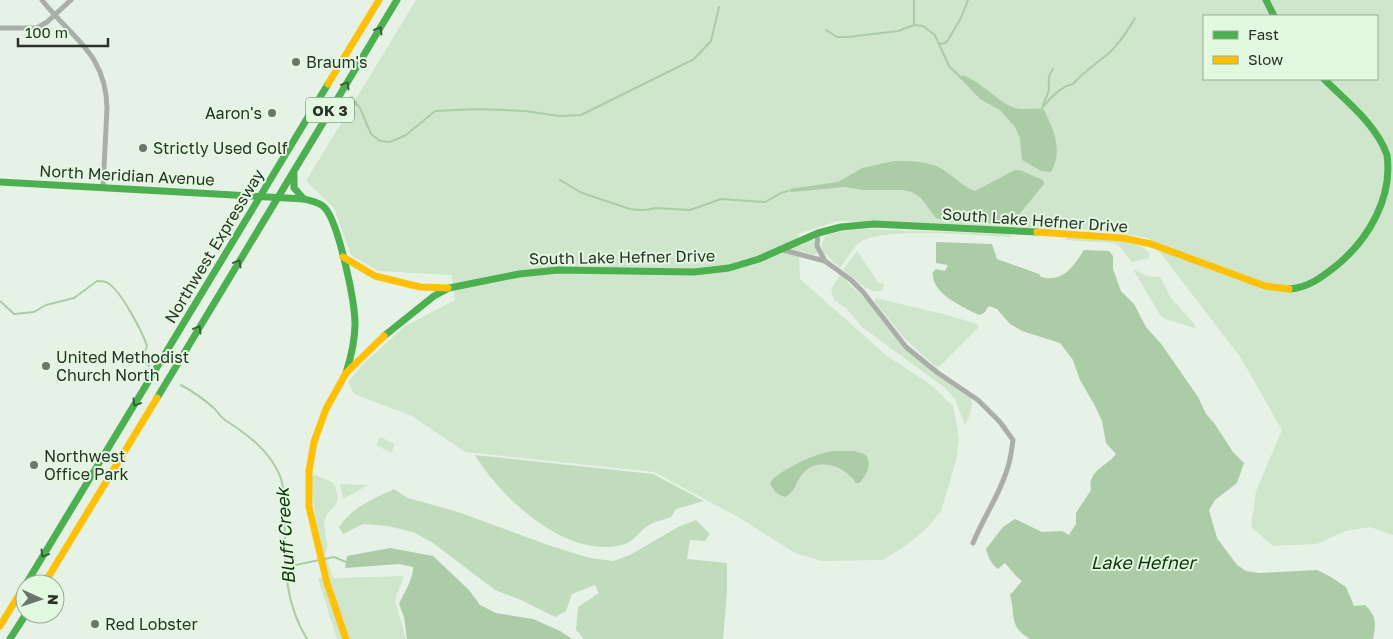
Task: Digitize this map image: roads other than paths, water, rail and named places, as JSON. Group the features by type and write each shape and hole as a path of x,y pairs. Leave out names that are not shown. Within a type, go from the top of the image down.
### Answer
{"main road":[{"name":"Northwest Expressway","path":"50,574 397,0"},
{"path":"1266,0 1274,15"},
{"name":"Northwest Expressway","path":"32,574 378,2"},
{"path":"378,2 390,12"},
{"name":"South Lake Hefner Drive","path":"346,639 324,569 309,507 308,480 311,456 318,428 346,373 395,326 434,296 449,288 519,274 558,270 694,272 729,268 758,259 818,233 841,227 874,224 1112,236 1151,244 1265,286 1280,289 1298,289 1314,283 1339,264 1375,229 1385,208 1390,187 1390,165 1386,150 1379,138 1325,80"},
{"path":"294,171 294,188 304,198"},
{"name":"North Meridian Avenue","path":"0,182 304,198 317,202 328,211 334,226 352,293 356,319 354,346 346,373"},
{"path":"343,257 375,276 420,288 449,288"},
{"name":"Northwest Expressway","path":"0,626 15,601"},
{"path":"10,639 20,624"}],"street":[{"path":"42,0 93,56 104,82 108,108 103,188"},
{"path":"0,28 37,28 71,0"},
{"path":"818,233 817,246 825,261"},
{"path":"778,249 825,261 851,280 863,292 906,347 938,373 978,400 1000,422 1013,440 1009,464 1001,486 983,519 973,543"}],"water":[{"path":"961,75 973,80 1012,107 1044,110 1054,133 1057,149 1055,164 1051,172 1041,171 1022,160 1020,138 1015,127 1000,110 980,99 963,81"},
{"path":"894,161 921,162 934,165 975,191 1015,170 1020,170 1043,180 1044,184 1017,217 1005,224 946,221 936,218 921,198 912,192 902,190 862,190 845,187 791,192 789,189 838,182 862,168"},
{"name":"Lake Hefner","path":"936,242 992,244 997,259 1039,274 1041,277 1049,278 1056,278 1067,272 1084,250 1109,251 1113,256 1113,269 1121,291 1134,304 1146,327 1162,345 1198,397 1206,414 1233,452 1244,463 1237,483 1215,500 1209,510 1217,538 1237,565 1246,571 1259,573 1317,570 1331,577 1346,587 1354,606 1365,605 1372,613 1375,624 1373,639 1030,639 1018,630 1014,620 1010,595 1022,581 1005,563 998,569 990,560 986,549 1003,527 1015,519 1042,532 1062,531 1069,535 1076,524 1076,513 1091,490 1092,478 1116,454 1106,443 1102,421 1080,380 1073,360 1060,343 1022,331 1010,324 997,309 989,306 984,313 979,315 942,293 933,280 933,272 936,269 945,271 948,265 936,263"},
{"path":"833,451 855,451 866,455 869,462 868,470 859,483 856,483 852,477 839,468 825,464 810,467 804,472 789,495 785,497 778,494 772,488 770,483 784,471 812,457"},
{"path":"390,548 433,556 469,590 480,605 496,613 533,619 560,631 572,639 407,639 404,617 399,604 410,581 413,567 399,564 345,568 347,556"}],"waterway":[{"path":"914,0 914,25"},
{"path":"939,44 945,43 948,40 961,18 968,0"},
{"path":"352,97 360,108 371,134 380,141 390,142 406,135 435,111 478,109 525,111 559,116 581,115 694,59 711,41 719,7"},
{"path":"1043,107 1056,93 1073,84 1109,53 1120,41 1135,18"},
{"path":"826,30 837,37 848,37 898,31 914,25 923,26 935,35 949,66 962,79"},
{"path":"1042,109 1049,89 1049,77 1053,69"},
{"path":"350,100 358,106"},
{"path":"560,180 582,193 630,209 640,210 655,208 690,210 721,199 765,202 788,191"},
{"name":"Bluff Creek","path":"0,301 14,314 34,312 46,305 74,298 97,281 107,282 125,302 141,331 147,346 142,359 149,366"},
{"name":"Bluff Creek","path":"181,385 203,399 224,419 249,437 264,451 276,467 282,482 284,495 285,558 290,599 307,639"},
{"path":"286,567 334,557 346,562"}],"place":[{"name":"Braum's","path":"296,62"},
{"name":"Aaron's","path":"272,113"},
{"name":"Strictly Used Golf","path":"143,148"},
{"name":"United Methodist Church North","path":"46,366"},
{"name":"Northwest Office Park","path":"34,465"},
{"name":"Red Lobster","path":"95,624"}]}
